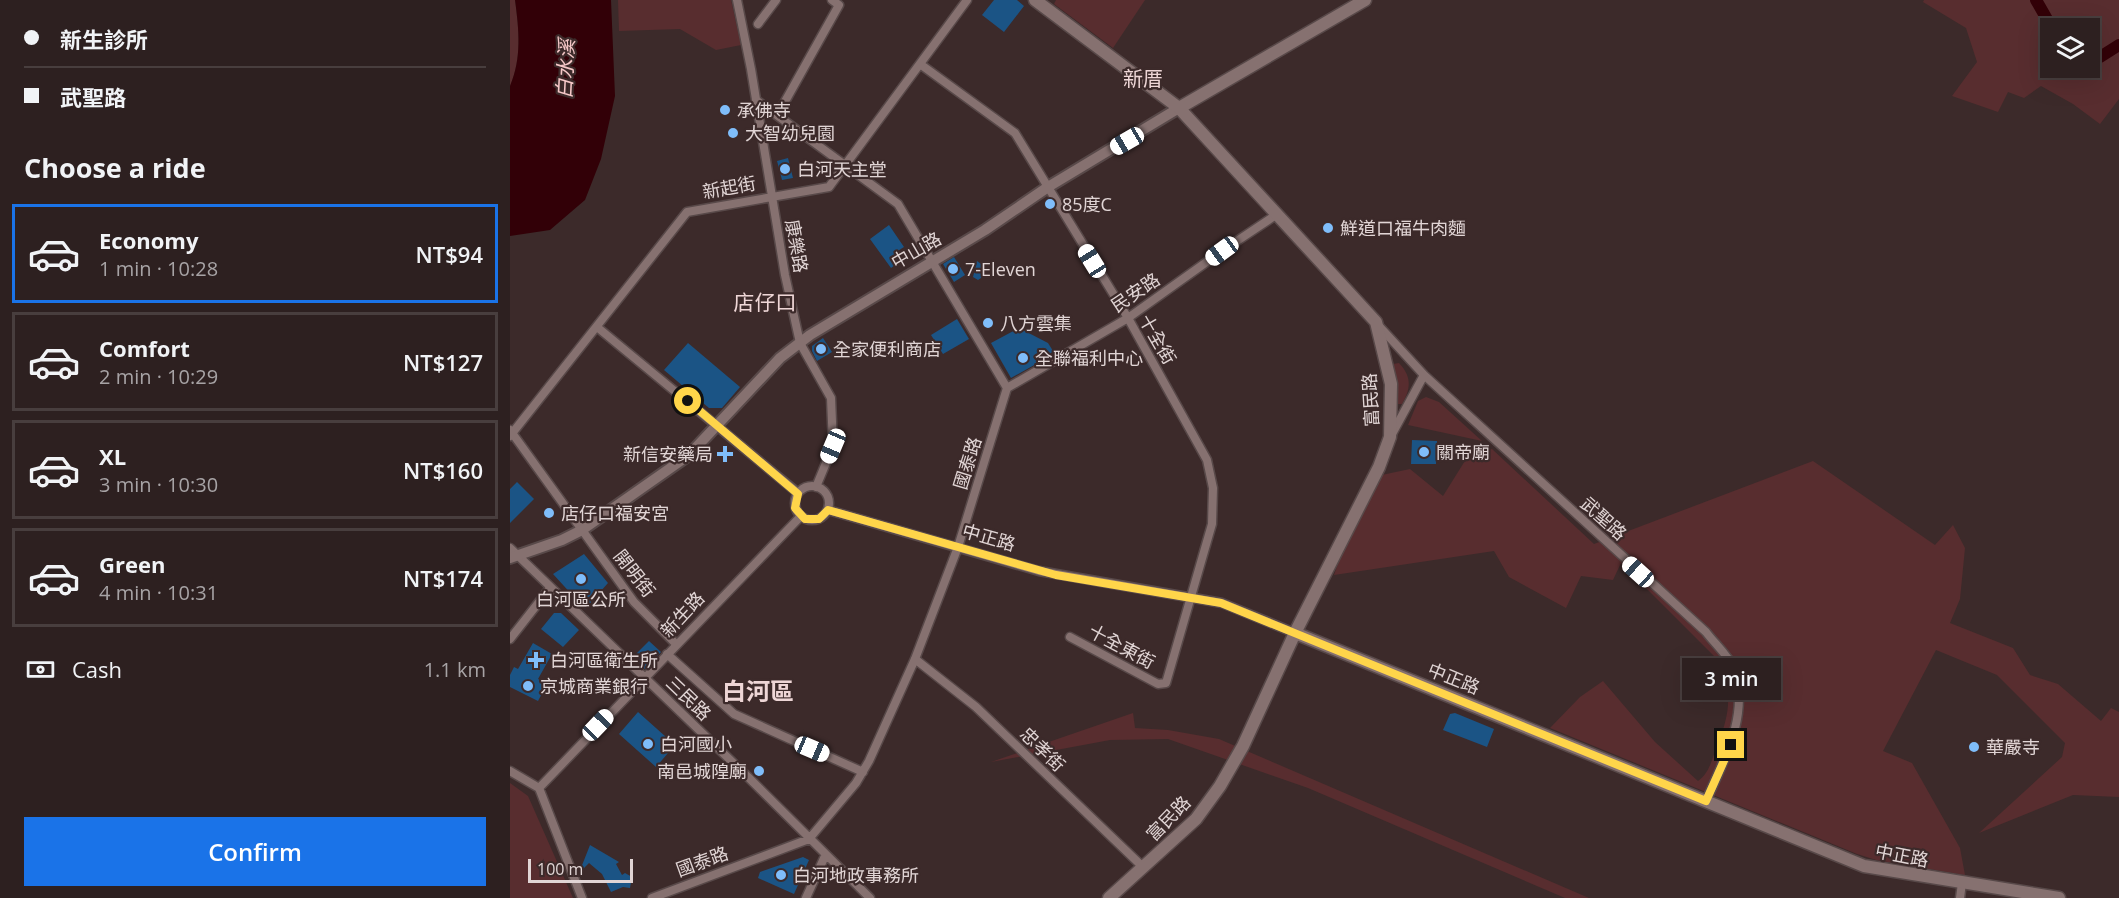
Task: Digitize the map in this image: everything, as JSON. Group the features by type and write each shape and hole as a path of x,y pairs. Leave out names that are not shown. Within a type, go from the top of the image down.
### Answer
{"main road":[{"path":"1035,0 1179,108 1376,322"},
{"name":"中山路","path":"1179,108 1365,0"},
{"name":"富民路","path":"1109,898 1196,819 1220,786 1243,746 1295,633 1379,467 1390,438 1390,384 1376,322"},
{"name":"中正路","path":"1295,633 1864,866 1962,884 2059,898"}],"street":[{"name":"康樂路","path":"737,0 800,344 831,398 833,446 816,487"},
{"path":"758,24 776,0"},
{"name":"新起街","path":"511,433 687,212 829,187 967,0"},
{"path":"778,114 803,73 836,2"},
{"name":"十全街","path":"920,64 1015,133 1128,318 1207,460 1212,477 1214,512 1212,524 1166,683 1158,684"},
{"path":"756,100 898,204 1007,387"},
{"name":"中山路","path":"512,554 562,540 582,530 689,455 780,358 933,260 985,230 1048,187 1179,108"},
{"name":"民安路","path":"1007,387 1128,318 1276,215"},
{"name":"武聖路","path":"1376,322 1424,375 1706,632 1733,668 1739,709 1731,745 1706,801"},
{"path":"597,327 798,494"},
{"path":"1390,438 1424,375"},
{"name":"國泰路","path":"652,898 809,839 863,772 915,659 958,547 1007,387"},
{"name":"開明街","path":"511,433 634,602 676,644"},
{"path":"806,487 816,487 827,495 828,510 823,517 815,520 801,516 795,503 798,494 806,487"},
{"name":"中正路","path":"828,510 1056,575 1221,603 1295,633"},
{"name":"新生路","path":"539,788 801,516"},
{"name":"三民路","path":"512,554 750,779 825,856 870,898"},
{"path":"510,639 550,588"},
{"name":"十全東街","path":"1070,637 1158,684"},
{"path":"667,654 734,714 863,772"},
{"name":"忠孝街","path":"915,659 975,707 1144,868"},
{"path":"510,771 539,788 582,898"},
{"path":"806,898 825,856"},
{"path":"1960,898 1962,884"}],"shaded area":[{"path":"510,0 515,0 518,54 510,86"},
{"path":"618,0 731,0 741,45 716,50 680,29 619,31"},
{"path":"1056,0 1145,0 1113,48 1054,4"},
{"path":"1924,0 2119,0 2119,99 2100,124 2073,104 2041,86 2024,98 2008,92 1998,112 1952,96 1977,62 1966,28 1923,2"},
{"path":"1399,363 1409,383 1402,404 1396,404 1393,364"},
{"path":"1426,397 1439,402 1482,441 1408,425 1418,401"},
{"path":"1492,449 1594,544 1813,461 1935,545 1953,525 1965,548 1960,599 1950,623 2013,648 2030,675 2058,684 2101,721 2111,708 2119,712 2119,797 2073,795 1979,833 2062,757 2065,743 1997,675 1936,650 1883,751 1912,763 1960,848 1965,875 1876,860 1857,854 1550,728 1580,697 1603,681 1655,742 1698,781 1709,767 1725,724 1728,691 1721,668 1714,656 1621,563 1613,580 1581,576 1566,608 1509,577 1494,551 1334,575 1355,514 1377,476 1410,469 1443,496 1468,456"},
{"path":"1133,713 1135,728 1168,730 1219,739 1589,898 1565,898 1308,788 1168,739 1110,740 991,762"},
{"path":"510,783 528,796 573,898 510,898"}],"water":[{"name":"白水溪","path":"515,0 611,0 615,96 601,159 585,200 550,230 510,236 510,86 518,54"}],"building":[{"path":"994,0 1017,0 1024,6 1004,32 982,15"},
{"name":"白河天主堂","path":"788,158 793,178 782,180 777,161"},
{"path":"889,225 904,247 896,252 902,260 891,268 870,239"},
{"name":"7-Eleven","path":"954,257 965,275 954,282 943,264"},
{"path":"977,261 991,271 978,280 973,277"},
{"path":"957,319 969,339 943,354 931,335"},
{"name":"全聯福利中心","path":"1019,328 1048,343 1053,351 1045,359 1011,378 991,343"},
{"name":"全家便利商店","path":"823,338 832,352 817,361 812,346"},
{"path":"688,343 740,387 722,408 709,408 664,370"},
{"name":"關帝廟","path":"1412,440 1437,441 1436,464 1411,464"},
{"path":"517,482 534,499 510,523 510,489"},
{"name":"白河區公所","path":"584,554 608,583 585,609 553,574"},
{"path":"554,613 561,613 579,630 563,647 541,629"},
{"path":"649,641 661,652 645,669 633,657"},
{"path":"533,643 552,654 538,679 547,684 538,701 510,687 510,675 514,667 518,669"},
{"path":"638,712 675,745 656,767 619,734"},
{"path":"1455,713 1494,729 1487,747 1443,730 1450,714"},
{"path":"590,845 619,862 616,864 622,875 625,873 632,877 630,888 623,887 611,892 602,874 589,863 579,873"},
{"name":"白河地政事務所","path":"803,857 809,860 794,894 758,878 760,872"}],"waterway":[{"path":"2036,0 2046,18"},
{"path":"2100,57 2119,45"}],"place":[{"name":"承佛寺","path":"725,110"},
{"name":"大智幼兒園","path":"733,133"},
{"name":"白河天主堂","path":"785,169"},
{"name":"85度C","path":"1050,204"},
{"name":"鮮道口福牛肉麵","path":"1328,228"},
{"name":"7-Eleven","path":"953,269"},
{"name":"八方雲集","path":"988,323"},
{"name":"全家便利商店","path":"821,349"},
{"name":"全聯福利中心","path":"1023,358"},
{"name":"關帝廟","path":"1424,452"},
{"name":"新信安藥局","path":"725,454"},
{"name":"店仔口福安宮","path":"549,513"},
{"name":"白河區公所","path":"581,579"},
{"name":"白河區衛生所","path":"536,660"},
{"name":"京城商業銀行","path":"528,686"},
{"name":"白河國小","path":"648,744"},
{"name":"華嚴寺","path":"1974,747"},
{"name":"南邑城隍廟","path":"759,771"},
{"name":"白河地政事務所","path":"781,875"}],"district":[{"name":"新厝","path":"1143,78"},
{"name":"店仔口","path":"765,302"},
{"name":"白河區","path":"758,690"}],"route":[{"path":"688,401 798,494 795,508 805,519 819,519 828,510 1039,571 1221,603 1706,801 1731,745"}]}
